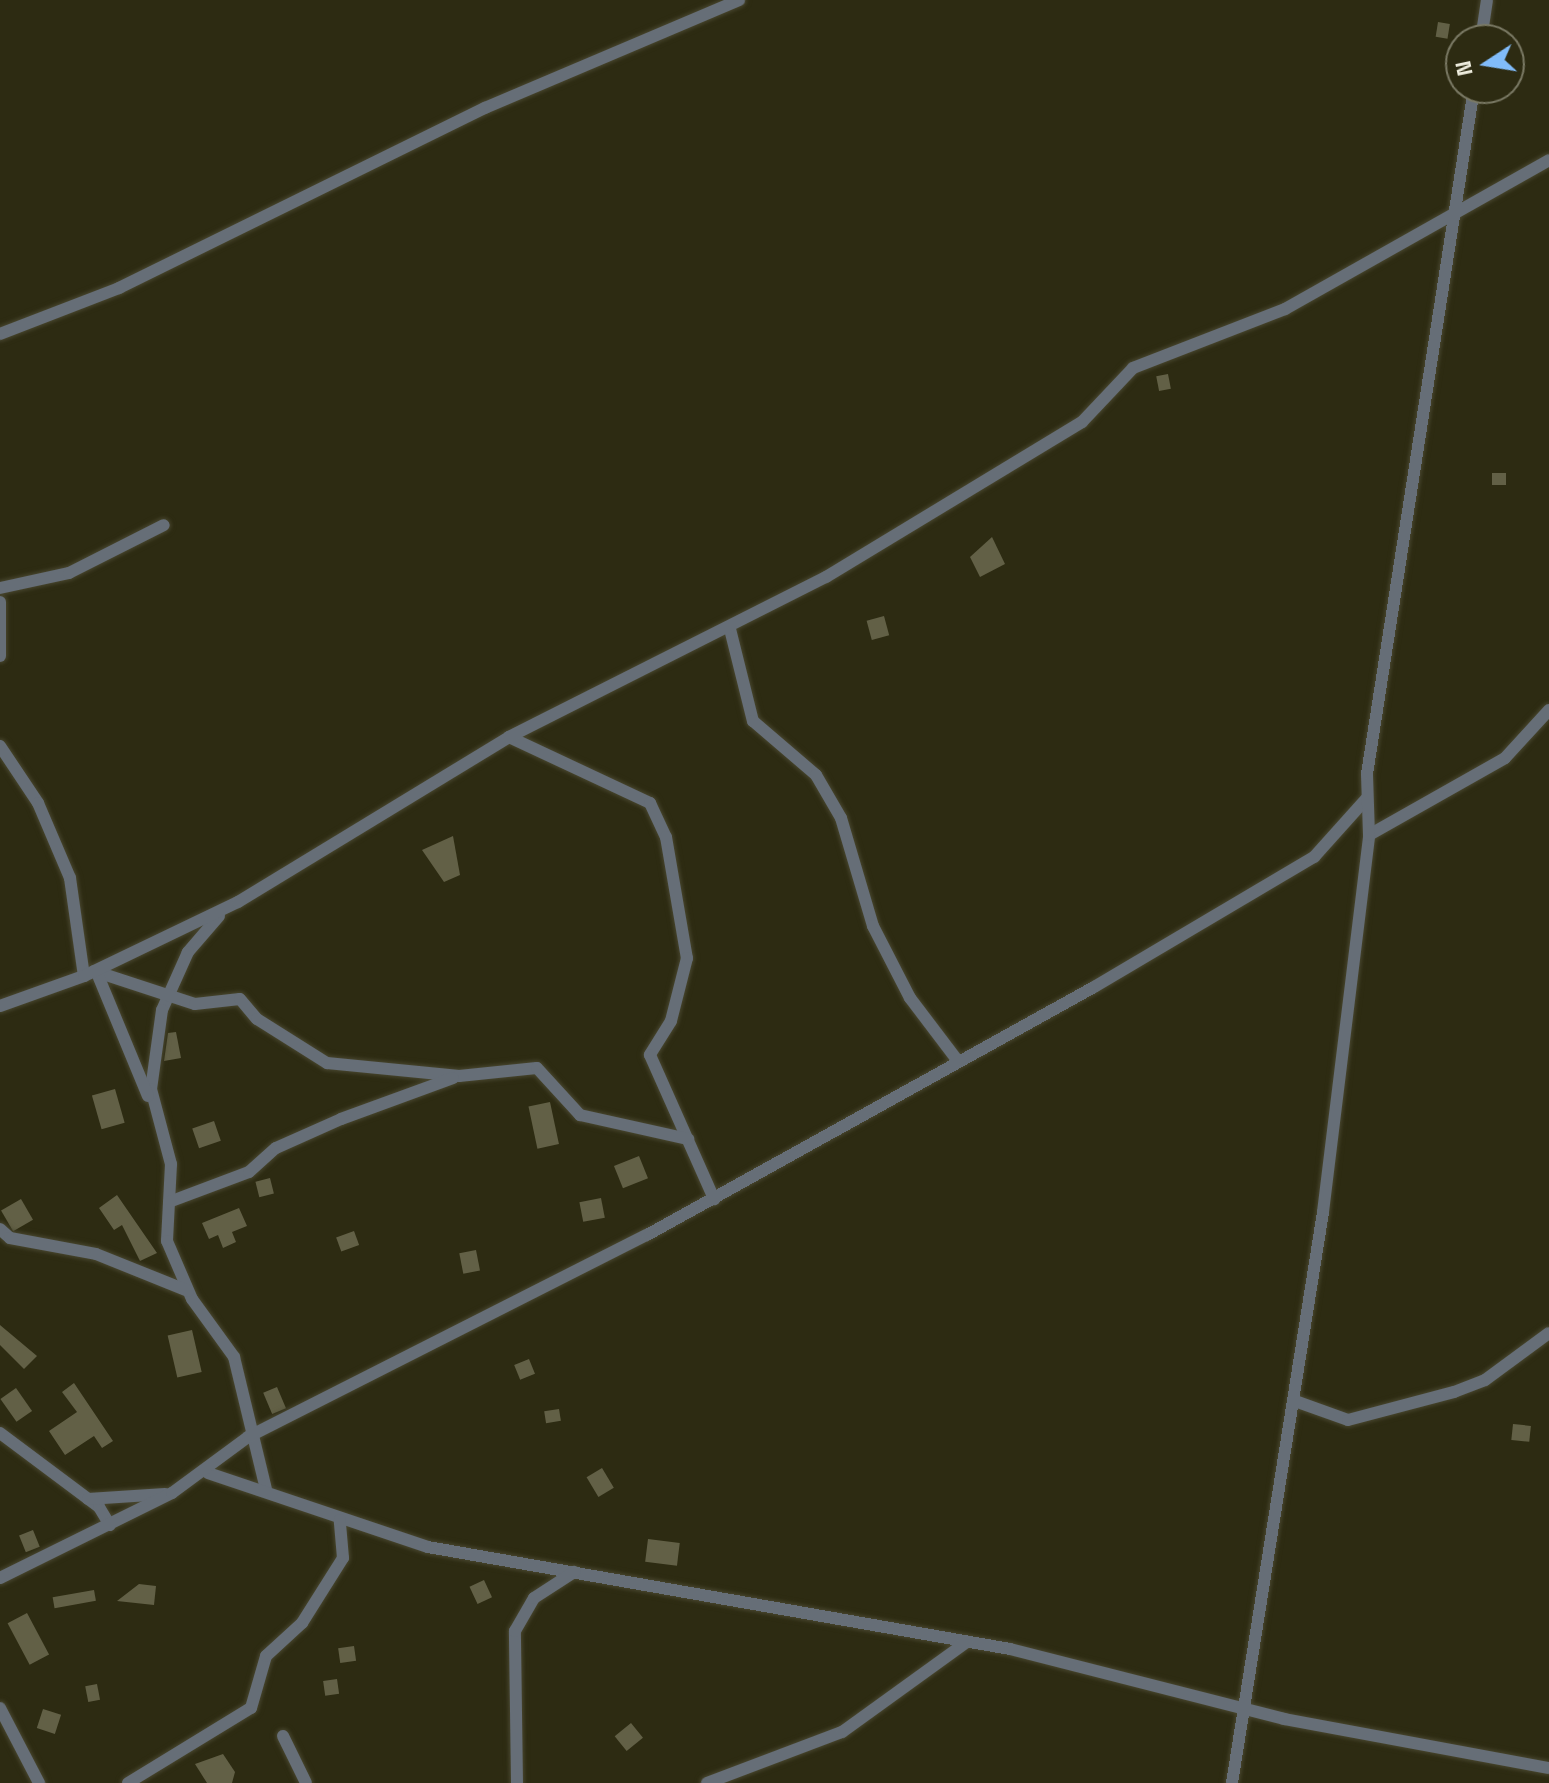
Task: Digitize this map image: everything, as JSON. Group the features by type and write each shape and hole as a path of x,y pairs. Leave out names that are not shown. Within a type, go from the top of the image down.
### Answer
{"street":[{"path":"0,334 119,288 485,108 739,0"},
{"path":"1483,24 1487,0"},
{"path":"1232,1783 1295,1401 1369,835 1366,799 1471,104"},
{"path":"0,1006 92,973 223,910 509,737 730,629 1060,437 1133,368 1285,309 1549,160"},
{"path":"0,588 69,573 164,525"},
{"path":"0,602 0,656"},
{"path":"730,629 753,721 816,775 841,818 873,926 910,998 957,1060"},
{"path":"1369,835 1505,758 1549,710"},
{"path":"509,737 650,803 666,837 687,958 671,1021 650,1055 714,1199"},
{"path":"0,746 31,790 65,866 92,973 153,1108 169,1153 167,1241 188,1291 234,1357 248,1437 266,1489"},
{"path":"0,1578 208,1473 248,1437 714,1199 1314,857 1366,799"},
{"path":"153,1108 151,1062 170,991 188,952 223,910"},
{"path":"92,973 170,991 195,1004 240,999 257,1019 327,1063 459,1076 537,1068 580,1115 688,1139"},
{"path":"169,1202 249,1172 276,1148 341,1119 459,1076"},
{"path":"0,1229 10,1238 96,1254 188,1291"},
{"path":"1295,1401 1348,1420 1454,1392 1485,1380 1549,1333"},
{"path":"0,1433 88,1499 110,1525"},
{"path":"208,1473 266,1489 340,1520 428,1547 967,1642 1164,1692 1245,1705 1284,1719 1549,1768"},
{"path":"88,1499 172,1493"},
{"path":"128,1783 251,1708 266,1656 302,1623 343,1558 340,1520"},
{"path":"517,1783 515,1631 534,1598 574,1572"},
{"path":"707,1783 842,1732 967,1642"},
{"path":"0,1708 39,1783"},
{"path":"283,1736 306,1783"}],"building":[{"path":"1438,22 1450,24 1445,24 1445,38 1436,37"},
{"path":"1168,374 1171,389 1159,391 1156,376"},
{"path":"1492,473 1506,473 1506,485 1492,485"},
{"path":"992,537 1005,564 980,577 970,557"},
{"path":"884,616 889,635 872,640 867,621"},
{"path":"453,836 460,875 444,882 422,850"},
{"path":"176,1032 181,1058 164,1061 168,1033"},
{"path":"115,1089 125,1123 102,1129 92,1096"},
{"path":"550,1102 559,1144 537,1149 528,1107"},
{"path":"214,1121 221,1141 199,1148 192,1128"},
{"path":"639,1156 648,1178 623,1188 614,1166"},
{"path":"270,1178 274,1194 259,1197 255,1182"},
{"path":"117,1195 157,1253 140,1261 122,1225 114,1230 99,1208"},
{"path":"601,1198 605,1218 583,1222 579,1202"},
{"path":"21,1199 33,1220 13,1231 1,1210"},
{"path":"239,1208 247,1226 232,1232 236,1242 223,1248 218,1235 209,1239 202,1223"},
{"path":"354,1231 359,1245 341,1252 336,1237"},
{"path":"476,1250 480,1271 463,1274 459,1253"},
{"path":"0,1325 37,1356 24,1369 0,1345"},
{"path":"192,1330 202,1372 177,1378 168,1336"},
{"path":"529,1359 535,1374 520,1380 514,1365"},
{"path":"74,1383 113,1441 102,1448 94,1436 65,1455 49,1431 77,1412 62,1392"},
{"path":"277,1387 286,1408 272,1414 263,1393"},
{"path":"16,1388 32,1411 16,1422 0,1399"},
{"path":"559,1409 561,1421 546,1423 544,1411"},
{"path":"1513,1424 1531,1426 1529,1442 1511,1440"},
{"path":"602,1468 614,1488 598,1497 587,1477"},
{"path":"33,1530 40,1547 26,1552 19,1536"},
{"path":"648,1539 680,1543 677,1566 645,1562"},
{"path":"484,1580 492,1597 478,1604 469,1587"},
{"path":"139,1584 156,1586 154,1605 117,1601"},
{"path":"94,1590 96,1601 55,1608 53,1597"},
{"path":"27,1613 49,1654 30,1665 8,1623"},
{"path":"354,1646 356,1661 340,1663 338,1648"},
{"path":"337,1679 339,1694 325,1696 323,1681"},
{"path":"97,1684 100,1700 88,1702 85,1686"},
{"path":"43,1709 61,1715 55,1734 37,1728"},
{"path":"631,1723 643,1738 627,1751 615,1736"},
{"path":"223,1754 235,1772 232,1783 207,1783 195,1764"}]}
